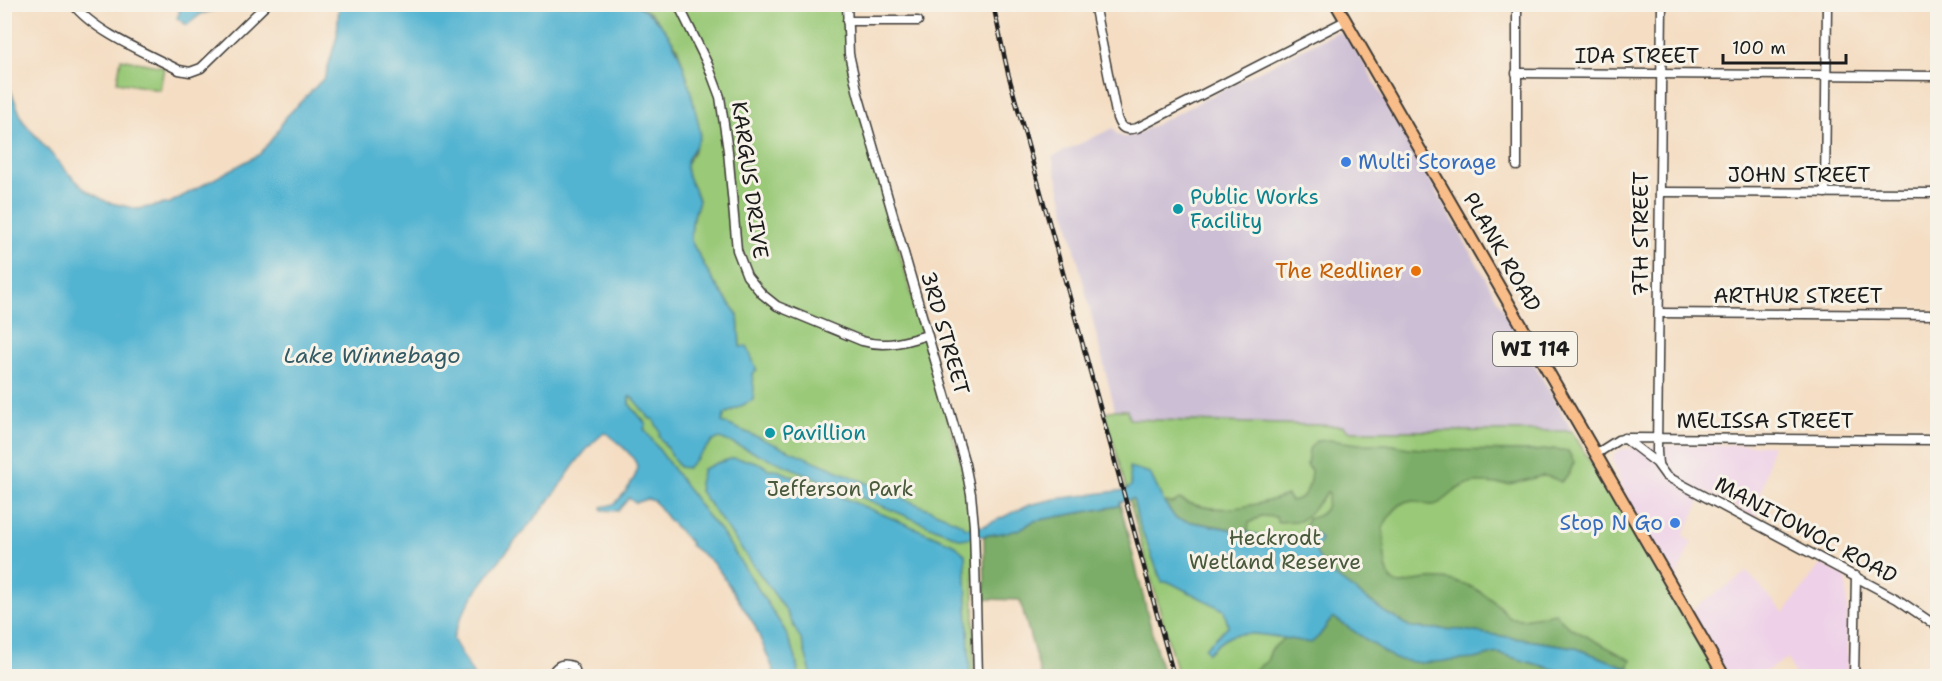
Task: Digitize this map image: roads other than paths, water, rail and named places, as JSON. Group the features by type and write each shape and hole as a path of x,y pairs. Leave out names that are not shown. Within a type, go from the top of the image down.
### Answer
{"main road":[{"name":"PLANK ROAD","path":"1336,4 1724,676"}],"street":[{"path":"73,4 80,13 108,33 179,70 190,72 201,68 267,4"},
{"name":"KARGUS DRIVE","path":"678,4 708,65 720,97 728,152 735,239 740,262 747,276 762,294 777,306 862,341 875,345 888,345 927,335"},
{"name":"3RD STREET","path":"848,4 849,54 858,94 965,464 971,494 975,540 978,676"},
{"path":"1094,4 1117,118 1124,129 1137,128 1346,21"},
{"path":"1516,4 1517,166"},
{"name":"7TH STREET","path":"1658,465 1662,4"},
{"path":"1825,193 1827,4"},
{"path":"847,21 918,21"},
{"name":"IDA STREET","path":"1516,73 1938,76"},
{"name":"JOHN STREET","path":"1660,192 1938,194"},
{"name":"ARTHUR STREET","path":"1659,313 1938,315"},
{"name":"MELISSA STREET","path":"1596,454 1624,438 1938,440"},
{"name":"MANITOWOC ROAD","path":"1624,438 1658,465 1666,476 1856,576 1938,627"},
{"path":"1854,676 1856,576"},
{"path":"551,676 561,665 572,666 576,676"}],"water":[{"path":"172,5 231,5 201,14 187,25 177,18 180,11"},
{"name":"Lake Winnebago","path":"339,5 637,5 660,24 675,46 686,72 700,133 686,166 689,179 699,200 692,223 691,241 713,281 738,315 740,347 747,346 757,371 752,374 753,400 725,414 722,422 945,516 966,528 984,526 1029,505 1055,499 1126,490 1131,486 1129,467 1150,473 1164,502 1176,519 1282,539 1308,541 1316,533 1321,539 1316,552 1324,568 1386,613 1412,628 1462,630 1573,647 1643,676 1577,676 1497,653 1475,659 1420,663 1395,659 1333,617 1311,643 1270,636 1238,634 1225,639 1208,653 1205,648 1228,626 1224,610 1169,582 1162,582 1138,521 1133,499 1121,502 1118,506 1034,521 1018,530 961,539 720,438 713,441 687,468 679,467 659,436 660,432 653,419 650,419 632,397 629,397 629,404 646,424 644,429 722,533 784,629 795,655 799,676 776,676 754,624 719,570 690,545 691,543 654,501 647,499 635,503 629,498 618,511 602,510 602,507 613,504 622,496 633,481 637,470 629,453 604,433 581,456 549,501 494,567 469,603 453,639 474,676 5,676 4,74 23,121 68,173 86,190 107,202 138,209 170,203 260,154 285,118 325,77 337,36"},
{"path":"734,458 752,461 768,469 775,469 953,544 965,554 970,676 812,676 802,642 785,609 700,491 699,483 703,469"}],"railway":[{"path":"993,4 1008,73 1174,676"}],"place":[{"name":"Multi Storage","path":"1346,162"},
{"name":"Public Works Facility","path":"1178,209"},
{"name":"The Redliner","path":"1416,271"},
{"name":"Pavillion","path":"770,433"},
{"name":"Stop N Go","path":"1675,523"}],"park label":[{"name":"Jefferson Park","path":"840,489"},
{"name":"Heckrodt Wetland Reserve","path":"1275,550"}]}
